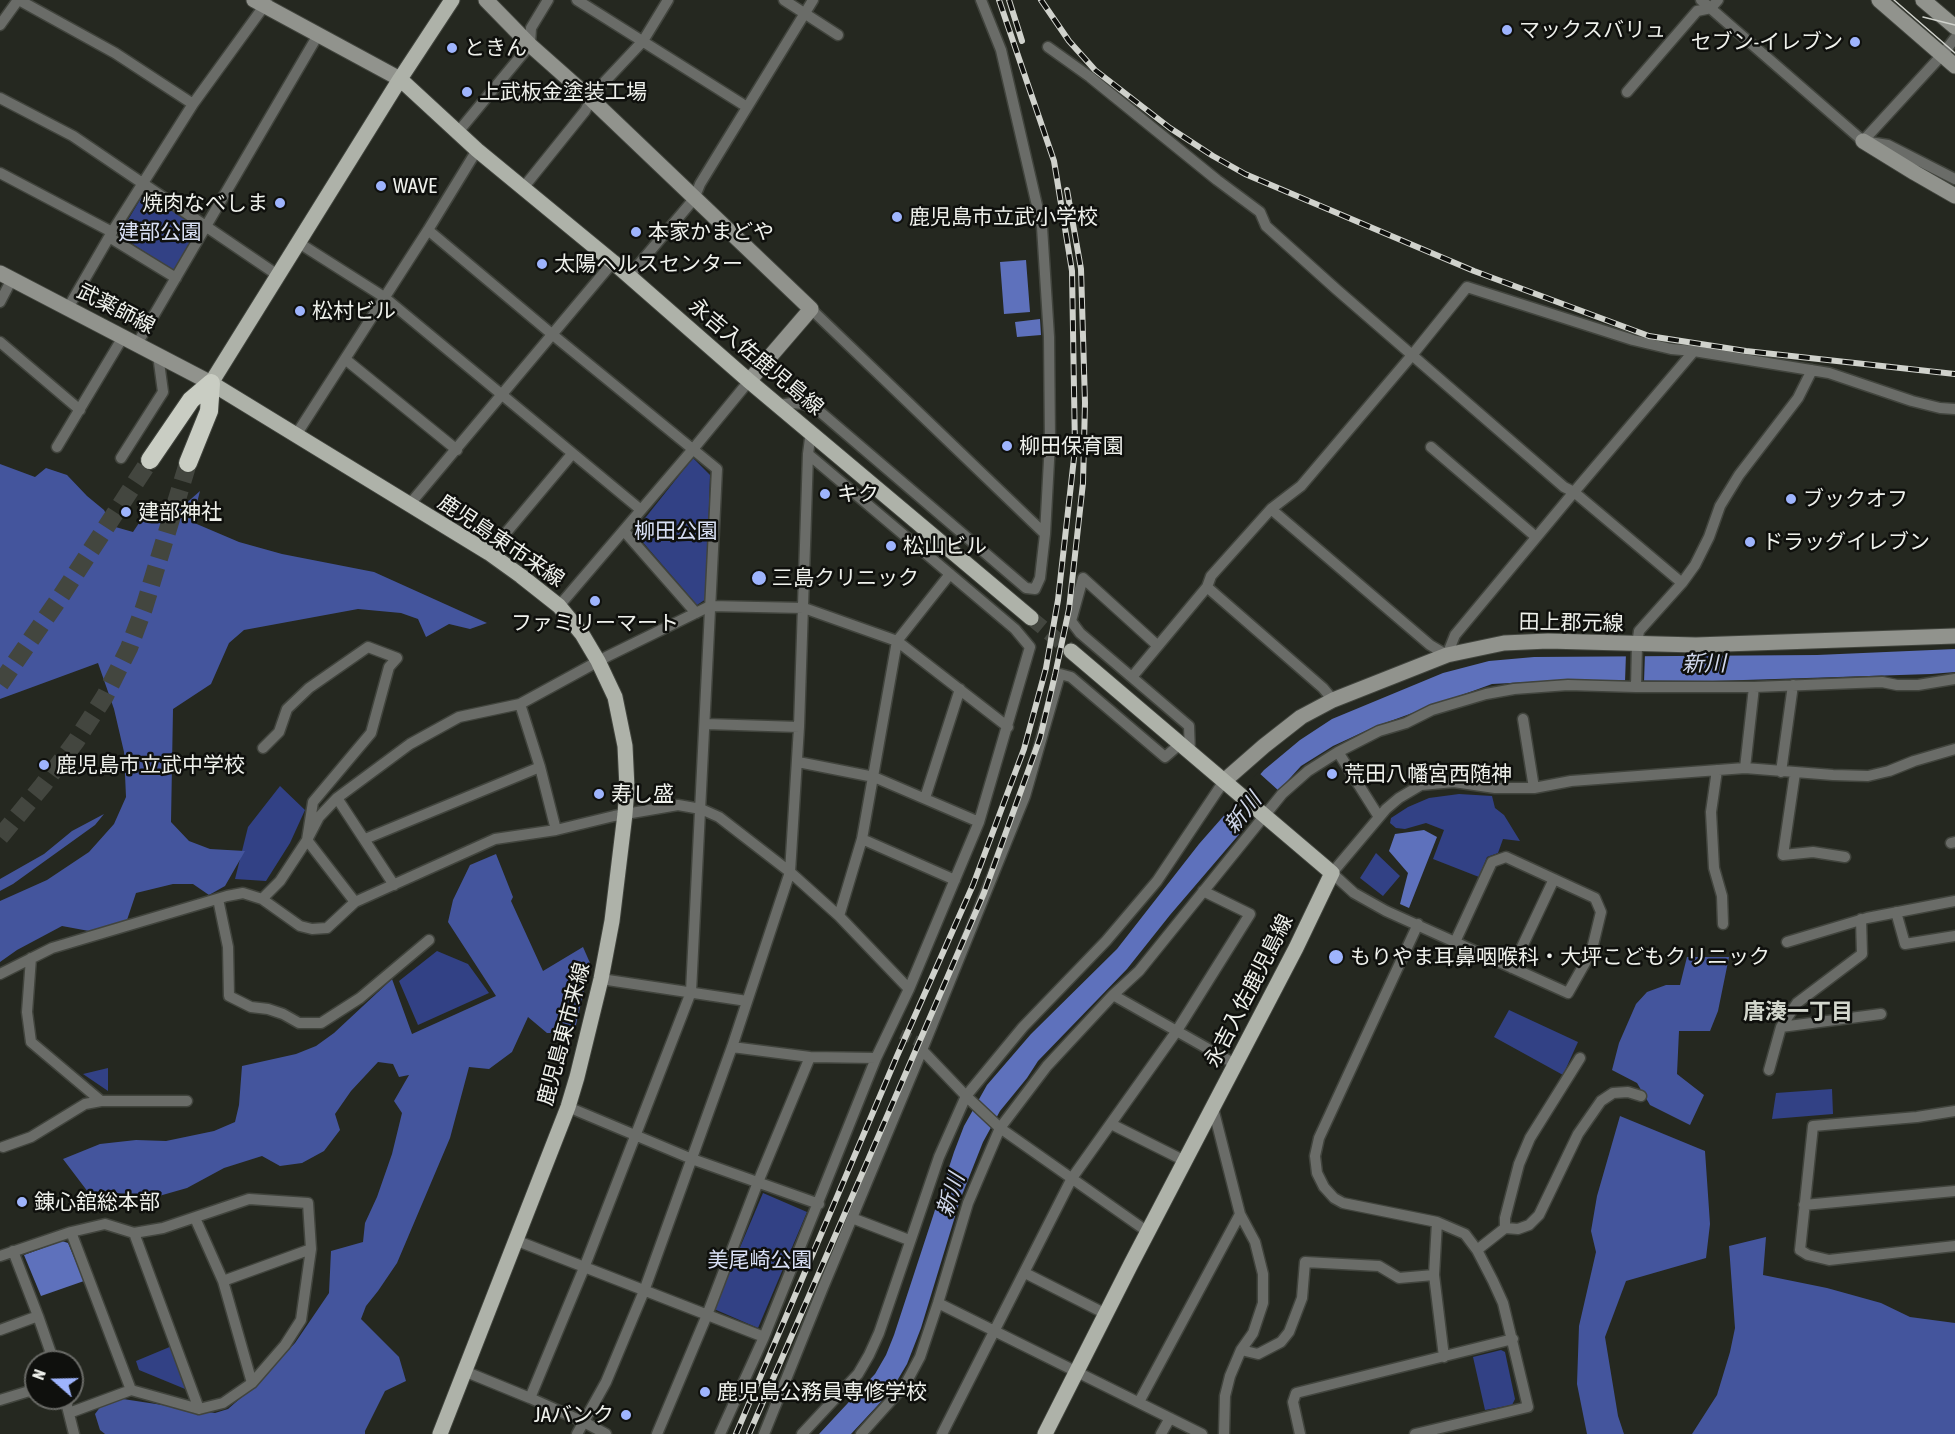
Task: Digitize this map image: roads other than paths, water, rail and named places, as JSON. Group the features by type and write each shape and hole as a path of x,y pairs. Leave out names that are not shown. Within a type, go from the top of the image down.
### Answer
{"highway":[{"path":"188,463 208,411 212,383"},
{"path":"150,460 191,399 212,383"}],"main road":[{"path":"212,383 452,0"},
{"name":"永吉入佐鹿児島線","path":"400,80 477,150 613,262 749,381 1031,618"},
{"name":"鹿児島東市来線","path":"212,383 521,576 559,606 582,634 615,697 625,746 627,788 612,921 601,979 568,1107 440,1434"},
{"path":"1071,651 1332,873"},
{"name":"永吉入佐鹿児島線","path":"1045,1434 1234,1064 1296,948 1332,873"}],"street":[{"path":"0,25 19,0 115,53 193,104"},
{"path":"486,0 530,45 591,100 1045,534"},
{"path":"458,132 530,45 531,28 548,0"},
{"path":"577,0 747,107"},
{"path":"523,188 585,111 595,92 643,41 668,0"},
{"path":"783,0 838,35"},
{"path":"629,276 694,199 700,184 813,0"},
{"path":"779,405 803,404 818,410 1026,588 1035,589 1040,578 1045,534 1050,419 1049,337 1042,227 1001,50 981,0"},
{"path":"1701,0 1715,4 1863,141 1955,196"},
{"path":"1878,0 1955,66"},
{"path":"1923,0 1955,27"},
{"path":"68,308 110,234 193,104 263,2 400,80"},
{"path":"1627,92 1697,11 1715,4"},
{"path":"137,344 318,35"},
{"path":"1863,141 1955,38"},
{"path":"1048,47 1090,77 1260,212 1266,226 1564,487 1574,492 1682,583"},
{"path":"0,98 73,136 279,276"},
{"path":"1863,141 1888,145 1955,179"},
{"path":"296,435 477,150"},
{"path":"0,173 110,234 176,278"},
{"path":"428,230 717,469 691,992 531,1398"},
{"path":"299,243 384,297 641,510"},
{"path":"409,505 613,262"},
{"path":"0,302 6,276"},
{"name":"武薬師線","path":"6,276 212,383"},
{"path":"1132,676 1207,587 1211,576 1271,509 1301,486 1467,287 1633,340 1671,349 1829,373 1912,401 1955,409"},
{"path":"559,606 811,309"},
{"path":"57,447 123,337"},
{"path":"0,342 80,410"},
{"path":"1271,509 1430,645 1447,655 1455,635 1694,351"},
{"path":"122,458 163,392 158,355"},
{"path":"345,359 457,450"},
{"path":"1636,687 1639,631 1682,583 1700,556 1720,506 1740,475 1788,413 1812,370"},
{"path":"577,1434 606,1382 644,1291 732,1047 790,872 800,728 808,454 811,431"},
{"path":"1431,447 1536,537"},
{"path":"489,554 572,454"},
{"path":"720,1434 764,1337 876,1059 909,989 978,822 1030,647 1015,629 808,454"},
{"path":"624,531 696,613"},
{"path":"839,916 862,839 897,640 950,574"},
{"path":"764,1434 1024,796 1060,674 1071,677 1165,757 1185,748 1189,726 1080,633 1071,621 1083,578 1158,646"},
{"path":"1207,587 1323,688 1333,700"},
{"path":"262,898 280,881 319,818 337,798 410,744 459,717 520,704 598,661 710,606 804,608 897,640 1008,727"},
{"name":"田上郡元線","path":"1224,781 1301,717 1333,700 1447,655 1504,643 1696,645 1955,636"},
{"path":"263,748 279,732 287,709 309,688 368,647 397,658 389,667 371,733 313,802 307,840 355,902"},
{"path":"861,1434 905,1385 920,1357 968,1203 1000,1128 1047,1066 1113,995 1139,971 1282,794 1308,771 1338,752 1379,731 1406,723 1432,710 1486,694 1569,685 1754,687 1882,682 1918,685 1955,679"},
{"path":"1781,772 1793,685"},
{"path":"1745,768 1754,687"},
{"path":"925,798 960,689"},
{"path":"520,704 540,767 556,830"},
{"path":"1523,719 1534,788"},
{"path":"705,724 800,728"},
{"path":"1455,942 1492,862 1506,857 1595,898 1600,912 1593,945 1568,993 1386,911 1354,893 1332,873 1399,798 1421,785 1454,782 1495,788 1534,788 1571,781 1745,768 1868,776 1955,749"},
{"path":"1338,752 1380,817"},
{"path":"798,762 874,777 978,822"},
{"path":"365,839 540,767"},
{"path":"1717,770 1711,812 1714,868 1722,896 1723,924"},
{"path":"1795,773 1783,855 1813,852 1845,857"},
{"path":"802,1434 858,1374 869,1355 879,1333 939,1157 966,1096 1023,1027 1106,941 1157,881 1224,781"},
{"path":"337,798 394,885"},
{"path":"0,974 52,948 243,893 262,898 292,921 312,929 327,928 355,902 495,839 556,830 625,814 678,805 701,809 719,817 790,872 839,916 909,989"},
{"path":"862,839 955,880"},
{"path":"1512,968 1554,879"},
{"path":"942,1434 1072,1178 1176,1032 1250,914 1203,891"},
{"path":"218,899 228,947 229,996 250,1007 268,1009 299,1023 321,1023 360,998 429,940"},
{"path":"1786,942 1861,919 1955,901"},
{"path":"1896,912 1905,944 1955,936"},
{"path":"1769,1070 1781,1027 1797,1002 1862,954 1861,919"},
{"path":"1415,1434 1528,1407 1503,1303 1477,1250 1465,1234 1437,1222 1343,1203 1334,1198 1324,1187 1317,1173 1314,1156 1319,1138 1418,924"},
{"path":"32,958 27,1012 31,1042 101,1101"},
{"path":"601,979 747,1001"},
{"path":"1113,995 1234,1064"},
{"path":"1781,1027 1881,1014"},
{"path":"891,1028 902,1034"},
{"path":"732,1047 810,1057 876,1059"},
{"path":"922,1047 966,1096 1000,1128 1148,1232"},
{"path":"657,1434 810,1057"},
{"path":"1505,1228 1504,1218 1519,1164 1530,1138 1580,1058"},
{"path":"1477,1250 1505,1228 1529,1225 1539,1215 1578,1134 1601,1101 1613,1093 1628,1092 1641,1096"},
{"path":"3,1147 31,1137 85,1104 101,1101 187,1101"},
{"path":"568,1107 692,1159 819,1204"},
{"path":"1213,1108 1240,1214 1255,1242 1263,1274 1263,1303 1253,1333 1241,1350 1230,1376 1225,1396 1224,1434"},
{"path":"1955,1111 1917,1117 1813,1126 1800,1250 1808,1255 1829,1260 1955,1246"},
{"path":"1111,1124 1185,1161"},
{"path":"1804,1205 1955,1191"},
{"path":"0,1256 71,1232 105,1224 134,1233 163,1228 249,1199 308,1203 311,1249 301,1320 285,1345 252,1383 223,1403 199,1410 131,1390 69,1413"},
{"path":"1138,1402 1240,1214"},
{"path":"195,1218 223,1281 252,1383"},
{"path":"852,1218 909,1240"},
{"path":"1437,1222 1434,1275 1444,1356"},
{"path":"71,1232 131,1390"},
{"path":"134,1233 199,1410"},
{"path":"515,1240 764,1337"},
{"path":"223,1281 311,1249"},
{"path":"13,1251 50,1350"},
{"path":"1241,1350 1258,1354 1281,1342 1289,1332 1302,1298 1305,1262 1379,1266 1399,1278 1434,1275"},
{"path":"1025,1273 1106,1314"},
{"path":"938,1302 1202,1434"},
{"path":"0,1330 38,1316"},
{"path":"1300,1434 1293,1402 1296,1393 1513,1339"},
{"path":"464,1371 531,1398 606,1434"},
{"path":"0,1400 24,1393"},
{"path":"68,1410 74,1434"},
{"path":"1161,1434 1170,1418"}],"water":[{"path":"1026,260 1030,312 1004,314 1000,262"},
{"path":"1040,319 1041,335 1017,337 1015,322"},
{"name":"新川","path":"1955,649 1955,672 1931,674 1713,681 1566,680 1492,684 1374,727 1333,746 1301,766 1170,915 1127,969 1038,1061 1000,1111 983,1142 960,1200 921,1328 907,1364 891,1391 851,1434 819,1434 875,1374 886,1355 954,1152 964,1126 987,1085 1031,1034 1117,949 1199,844 1264,770 1300,740 1332,719 1443,673 1489,661 1534,657 1817,655"},
{"path":"1424,830 1437,837 1409,908 1400,904 1408,873 1389,851 1395,834"},
{"path":"62,1241 68,1243 84,1281 41,1296 24,1255"}],"tunnel":[{"path":"0,684 150,460"},
{"path":"0,837 76,741 105,696 129,648 144,608 188,463"},
{"path":"1031,618 1071,651"},
{"path":"901,1034 921,1043"}],"tram line":[{"path":"1894,0 1955,53"},
{"path":"1923,17 1955,25"}],"railway":[{"path":"736,1434 897,1056 973,885 1024,749 1046,668 1058,600 1075,449 1072,271 1054,161 999,0"},
{"path":"1009,0 1022,41"},
{"path":"1041,0 1069,41 1095,70 1170,128 1213,156 1245,174 1474,271 1649,336 1746,351 1955,374"},
{"path":"749,1434 984,893 1040,738 1069,609 1083,483 1085,403 1081,269 1067,190"}],"place":[{"name":"マックスバリュ","path":"1507,30"},
{"name":"セブン-イレブン","path":"1855,42"},
{"name":"ときん","path":"452,48"},
{"name":"上武板金塗装工場","path":"467,92"},
{"name":"WAVE","path":"381,186"},
{"name":"焼肉なべしま","path":"280,203"},
{"name":"鹿児島市立武小学校","path":"897,217"},
{"name":"本家かまどや","path":"636,232"},
{"name":"太陽ヘルスセンター","path":"542,264"},
{"name":"松村ビル","path":"300,311"},
{"name":"柳田保育園","path":"1007,446"},
{"name":"キク","path":"825,494"},
{"name":"ブックオフ","path":"1791,499"},
{"name":"建部神社","path":"126,512"},
{"name":"ドラッグイレブン","path":"1750,542"},
{"name":"松山ビル","path":"891,546"},
{"name":"三島クリニック","path":"759,578"},
{"name":"ファミリーマート","path":"595,601"},
{"name":"鹿児島市立武中学校","path":"44,765"},
{"name":"荒田八幡宮西随神","path":"1332,774"},
{"name":"寿し盛","path":"599,794"},
{"name":"もりやま耳鼻咽喉科・大坪こどもクリニック","path":"1336,957"},
{"name":"錬心舘総本部","path":"22,1202"},
{"name":"鹿児島公務員専修学校","path":"705,1392"},
{"name":"JAバンク","path":"626,1415"}],"district":[{"name":"唐湊一丁目","path":"1798,1012"}],"park label":[{"name":"建部公園","path":"160,232"},
{"name":"柳田公園","path":"676,531"},
{"name":"美尾崎公園","path":"760,1260"}]}
